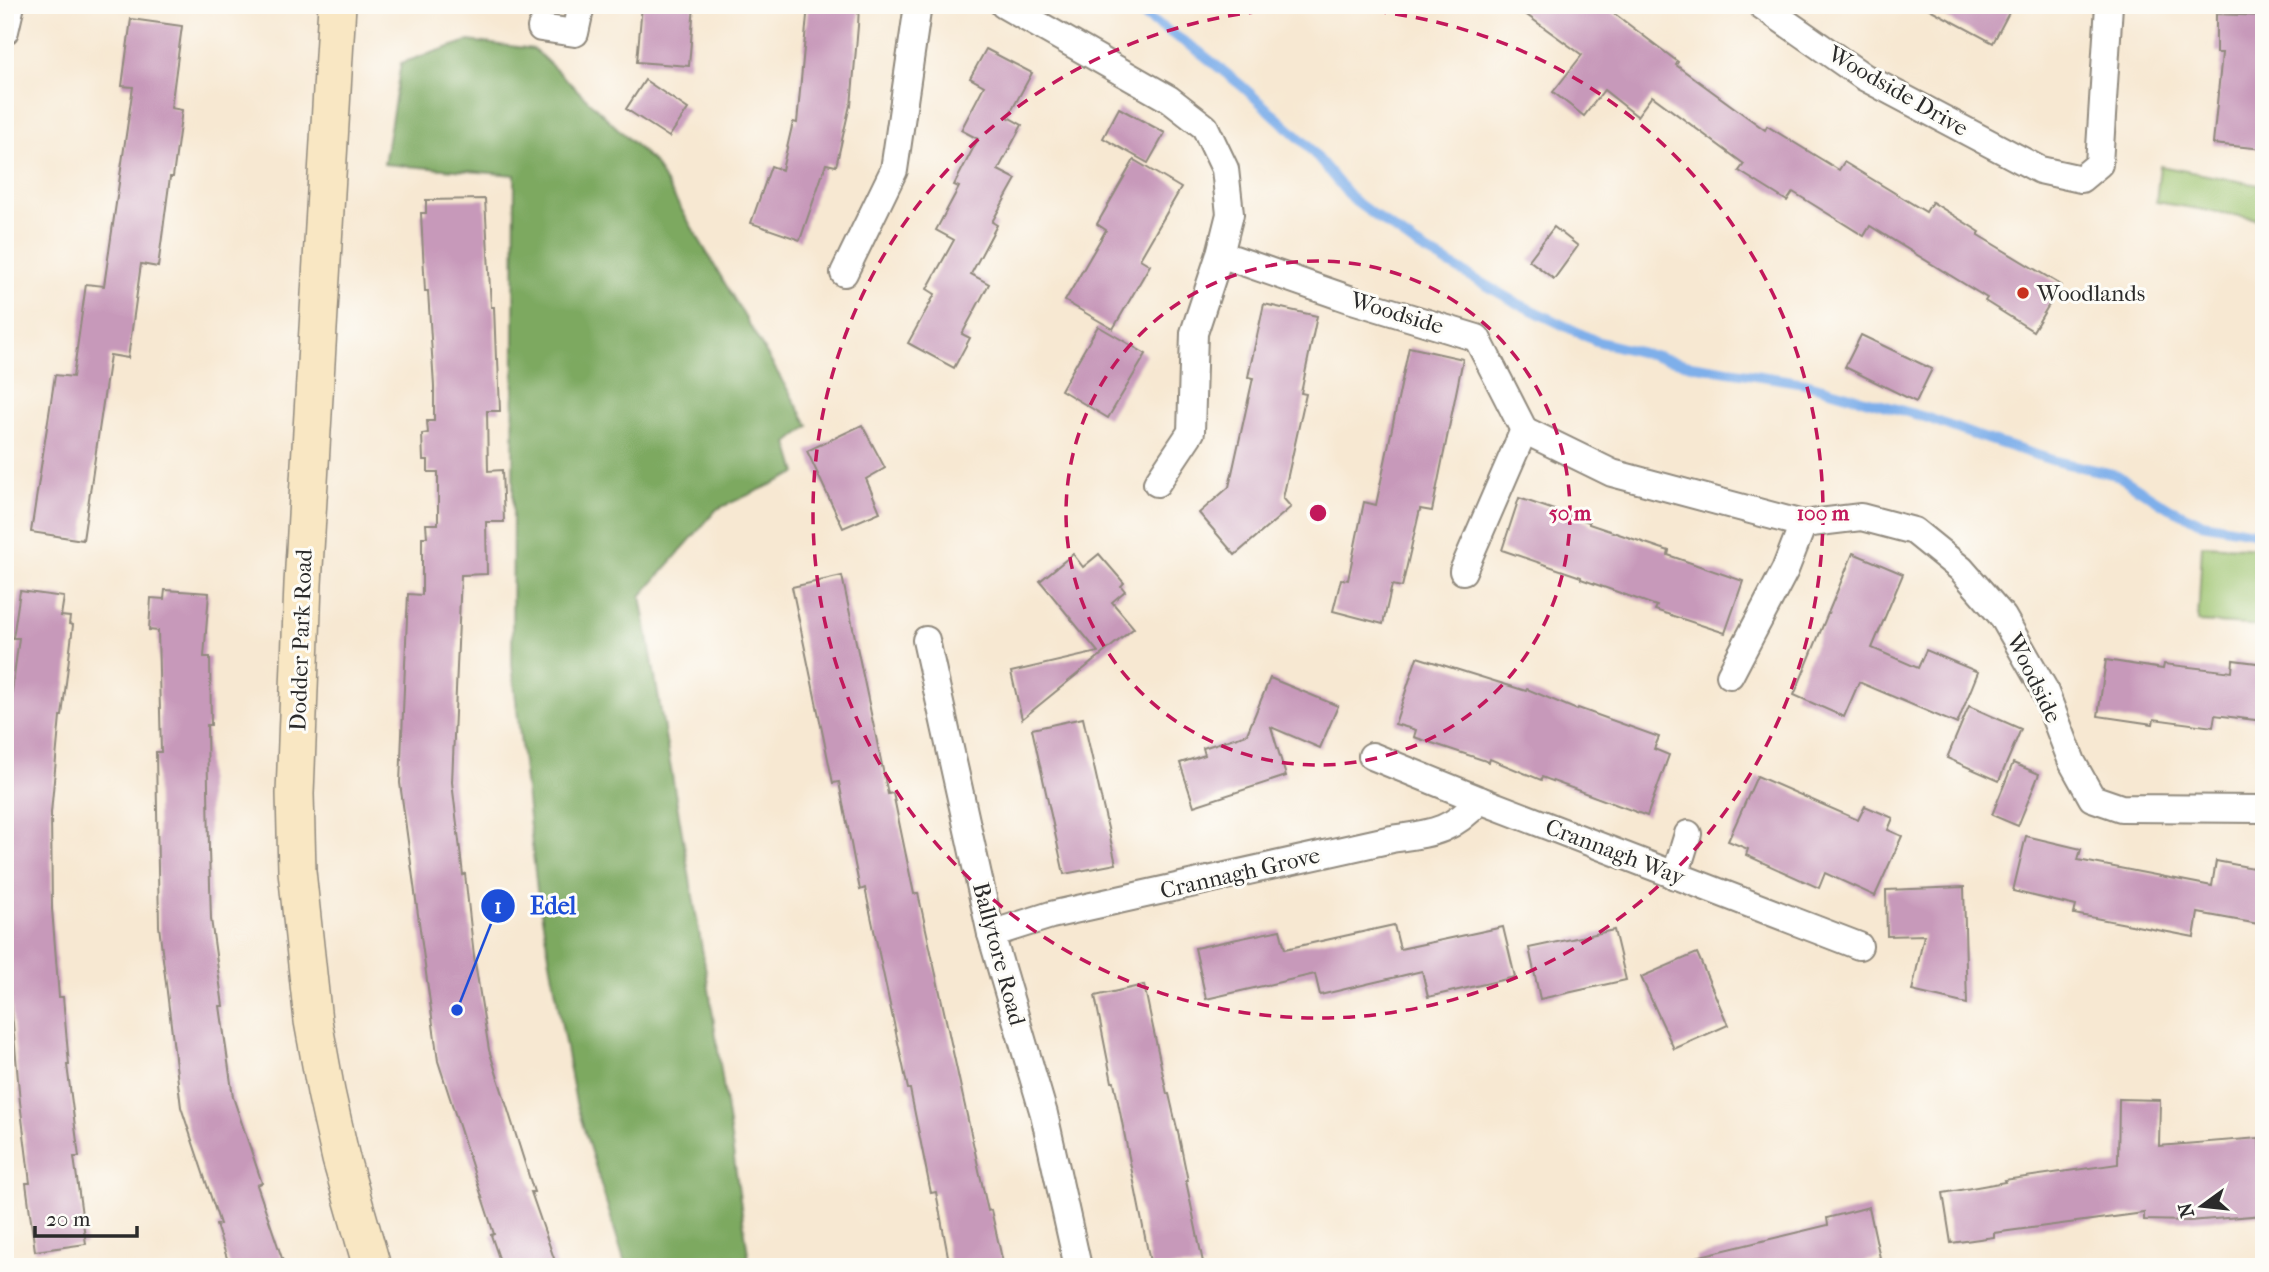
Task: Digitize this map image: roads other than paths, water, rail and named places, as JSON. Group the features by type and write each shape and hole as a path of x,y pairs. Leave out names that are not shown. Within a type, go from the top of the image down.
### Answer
{"main road":[{"name":"Dodder Park Road","path":"337,5 303,584 295,794 297,872 306,961 326,1092 341,1159 373,1267"}],"street":[{"path":"5,31 11,5"},
{"path":"541,28 575,33 580,5"},
{"path":"844,273 894,170 919,5"},
{"path":"1004,5 1168,99 1205,127 1224,169 1230,214 1194,333 1191,432 1157,482"},
{"name":"Woodside Drive","path":"1761,5 1864,77 2040,170 2081,179 2099,164 2109,5"},
{"name":"Woodside","path":"1220,254 1349,299 1477,338 1524,430 1612,473 1803,524 1860,517 1914,531 1961,569 2003,617 2043,687 2072,762 2092,798 2120,808 2264,809"},
{"path":"1462,571 1524,430"},
{"path":"1730,675 1784,570 1803,524"},
{"name":"Ballytore Road","path":"926,640 991,934 1044,1114 1079,1267"},
{"name":"Crannagh Way","path":"1372,756 1859,946"},
{"name":"Crannagh Grove","path":"991,934 1064,912 1392,839 1433,833 1463,819 1480,800"},
{"path":"1675,876 1688,834"}],"waterway":[{"path":"1128,5 1197,50 1242,86 1306,144 1353,200 1416,245 1515,302 1596,341 1690,365 1805,383 1928,418 2055,461 2117,475 2169,508 2202,523 2264,534"}],"place":[{"name":"Woodlands","path":"2023,293"},
{"name":"Edel","path":"457,1010"}]}
